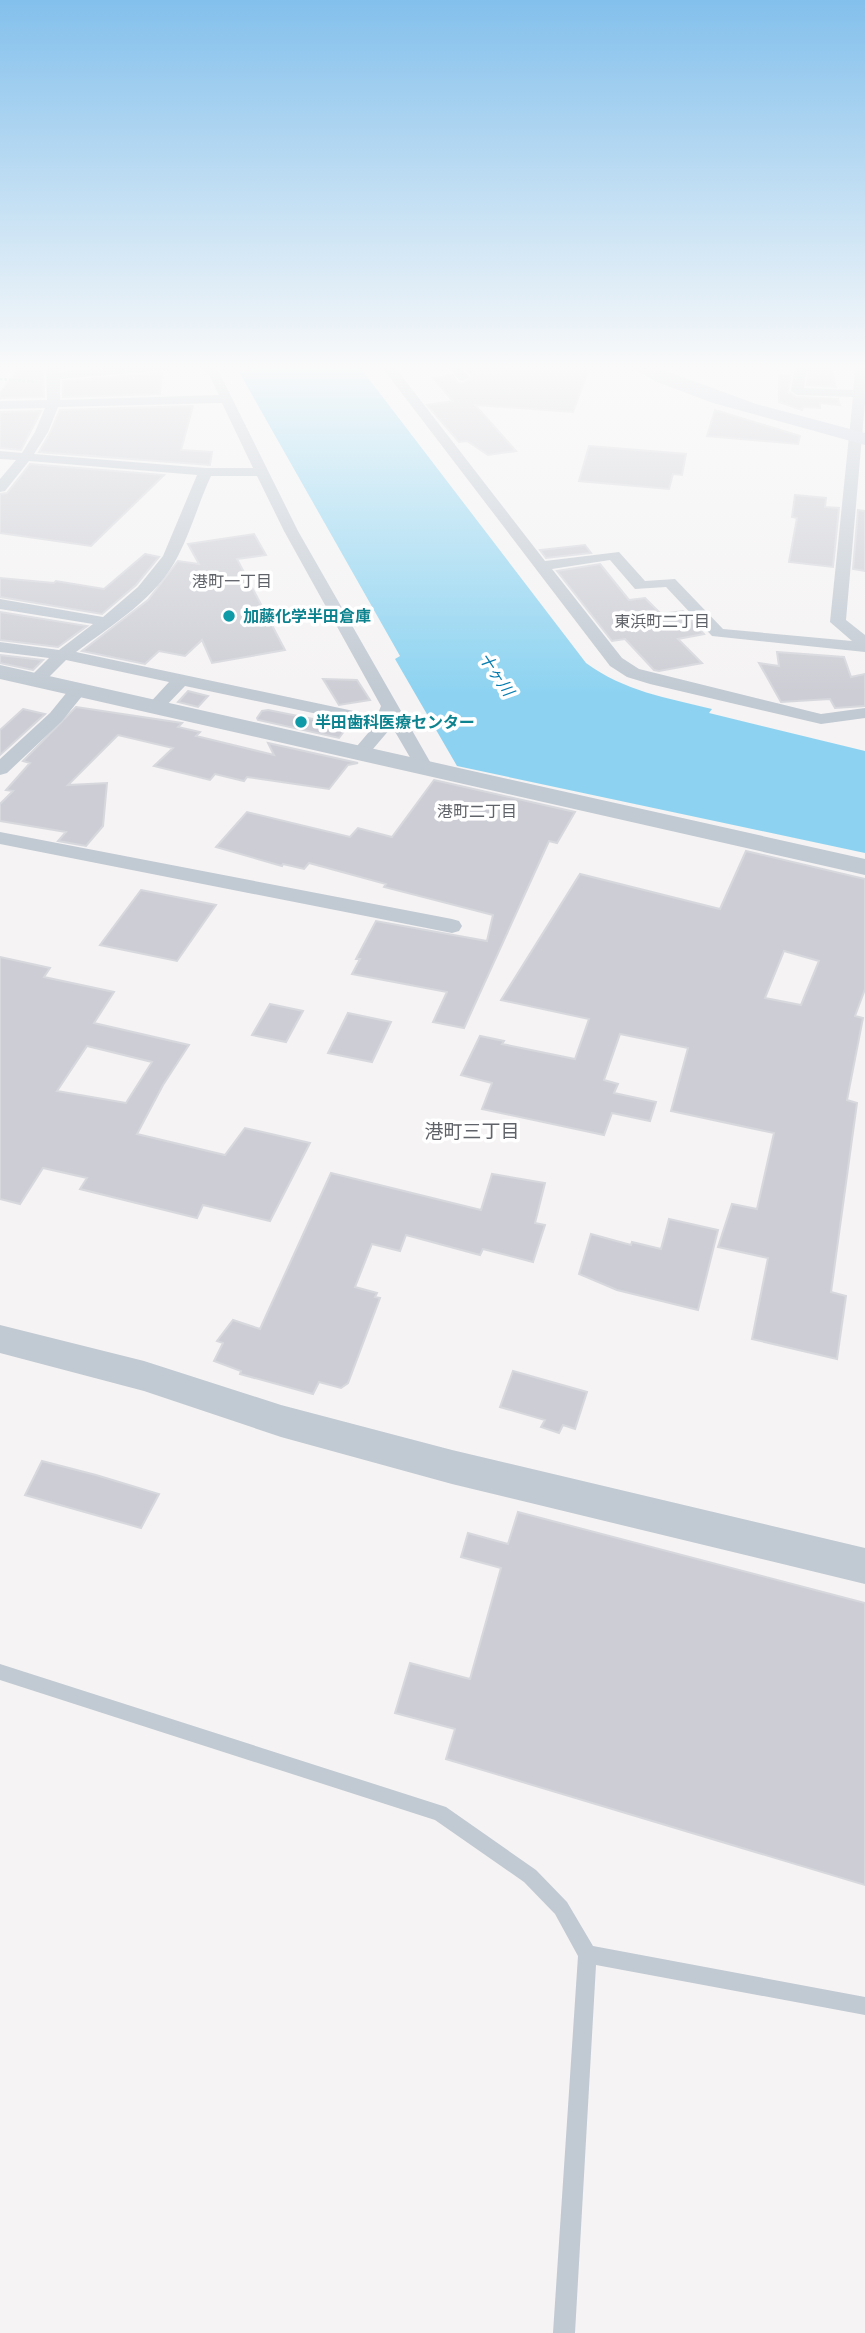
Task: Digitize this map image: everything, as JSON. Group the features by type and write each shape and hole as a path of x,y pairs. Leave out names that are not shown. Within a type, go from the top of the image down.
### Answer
{"street":[{"path":"36,680 62,655 138,596 170,557 205,475"},
{"path":"265,475 291,531 387,702 393,724 424,766"},
{"path":"471,475 605,650 616,662 633,673 811,718 839,719 865,713"},
{"path":"859,481 838,622 865,645"},
{"path":"541,566 614,555 640,586 670,582 718,633 865,645"},
{"path":"0,604 107,622"},
{"path":"0,647 62,655 393,724"},
{"path":"0,672 865,866"},
{"path":"155,707 181,680"},
{"path":"0,769 56,717 78,690"},
{"path":"361,752 393,724"},
{"path":"0,838 452,926"},
{"path":"0,1339 144,1376 281,1421 452,1467 865,1566"}],"lane":[{"path":"0,1672 440,1813 530,1876 561,1908 587,1954 564,2333"},
{"path":"587,1954 865,2006"}],"water":[{"name":"十ヶ川","path":"297,475 442,475 586,663 600,673 646,692 712,709 709,713 865,751 865,853 457,766 395,659 400,656"}],"building":[{"path":"21,475 164,475 91,546 0,533 0,494 7,493"},
{"path":"581,475 673,475 669,489 579,481"},
{"path":"795,495 826,498 825,507 839,508 833,567 789,562 797,518 792,517"},
{"path":"858,510 865,511 865,571 853,569"},
{"path":"254,534 266,555 237,559 285,650 212,663 202,640 185,656 159,651 145,664 82,651 148,600 178,561 199,564 188,544"},
{"path":"585,545 591,553 546,558 540,550"},
{"path":"145,554 159,557 136,585 102,614 0,597 0,578 54,583 56,581 104,589"},
{"path":"600,564 629,600 645,598 661,614 683,611 704,634 678,639 702,663 654,670 625,639 612,641 557,571"},
{"path":"0,612 87,626 58,647 0,640"},
{"path":"777,652 844,657 851,677 865,674 865,706 835,708 830,699 781,702 759,663 779,666"},
{"path":"0,655 43,660 33,670 0,663"},
{"path":"323,679 357,680 370,700 339,705"},
{"path":"188,691 208,696 198,707 178,702"},
{"path":"76,707 182,723 178,727 200,732 196,736 274,755 268,743 358,763 348,765 329,789 247,777 244,781 215,774 210,780 154,766 173,748 118,735 68,785 107,783 103,826 86,846 58,841 66,832 0,821 0,804 13,791 6,790 30,763 23,761"},
{"path":"23,709 45,714 0,755 0,730"},
{"name":"半田歯科医療センター","path":"262,711 348,726 339,738 258,720"},
{"path":"434,780 575,812 557,843 549,841 464,1028 433,1022 447,992 352,974 360,959 356,959 376,921 487,941 493,915 384,887 386,884 309,863 304,869 283,864 282,866 216,847 247,812 350,837 358,828 392,837"},
{"path":"746,851 865,879 865,989 855,1016 863,1018 847,1100 857,1103 831,1292 846,1296 837,1359 752,1339 768,1258 718,1247 732,1204 757,1209 774,1133 671,1111 688,1048 620,1034 604,1080 618,1084 614,1093 656,1102 650,1121 612,1113 604,1135 482,1109 492,1083 461,1075 480,1036 504,1041 502,1044 575,1059 589,1019 501,1000 580,874 720,909","holes":["784,951 819,961 801,1005 765,998"]},
{"path":"141,890 216,905 177,961 100,945"},
{"path":"0,957 50,968 44,977 114,992 94,1023 189,1045 163,1085 137,1134 225,1155 245,1128 310,1143 270,1221 203,1205 197,1218 80,1189 87,1178 43,1168 20,1204 0,1199","holes":["87,1046 152,1062 126,1103 57,1091"]},
{"path":"270,1004 303,1011 286,1042 252,1035"},
{"path":"348,1013 391,1022 372,1062 328,1053"},
{"path":"331,1173 481,1210 492,1174 545,1183 535,1223 545,1225 533,1262 483,1249 480,1255 406,1235 400,1251 372,1244 355,1287 377,1293 375,1297 380,1298 348,1383 341,1388 319,1382 313,1394 240,1374 241,1371 214,1361 223,1343 217,1341 233,1320 260,1329"},
{"path":"669,1219 718,1230 698,1310 617,1290 579,1274 591,1234 631,1245 632,1242 661,1249"},
{"path":"513,1371 587,1392 575,1429 563,1425 559,1433 541,1427 545,1420 500,1407"},
{"path":"42,1461 159,1494 141,1528 25,1495"},
{"path":"518,1512 865,1603 865,1885 446,1759 455,1729 395,1713 410,1663 470,1679 501,1568 461,1557 468,1533 508,1544"}],"place":[{"name":"加藤化学半田倉庫","path":"229,616"},
{"name":"半田歯科医療センター","path":"301,722"}],"district":[{"name":"港町一丁目","path":"232,581"},
{"name":"東浜町二丁目","path":"662,621"},
{"name":"港町二丁目","path":"477,811"},
{"name":"港町三丁目","path":"472,1131"}]}
